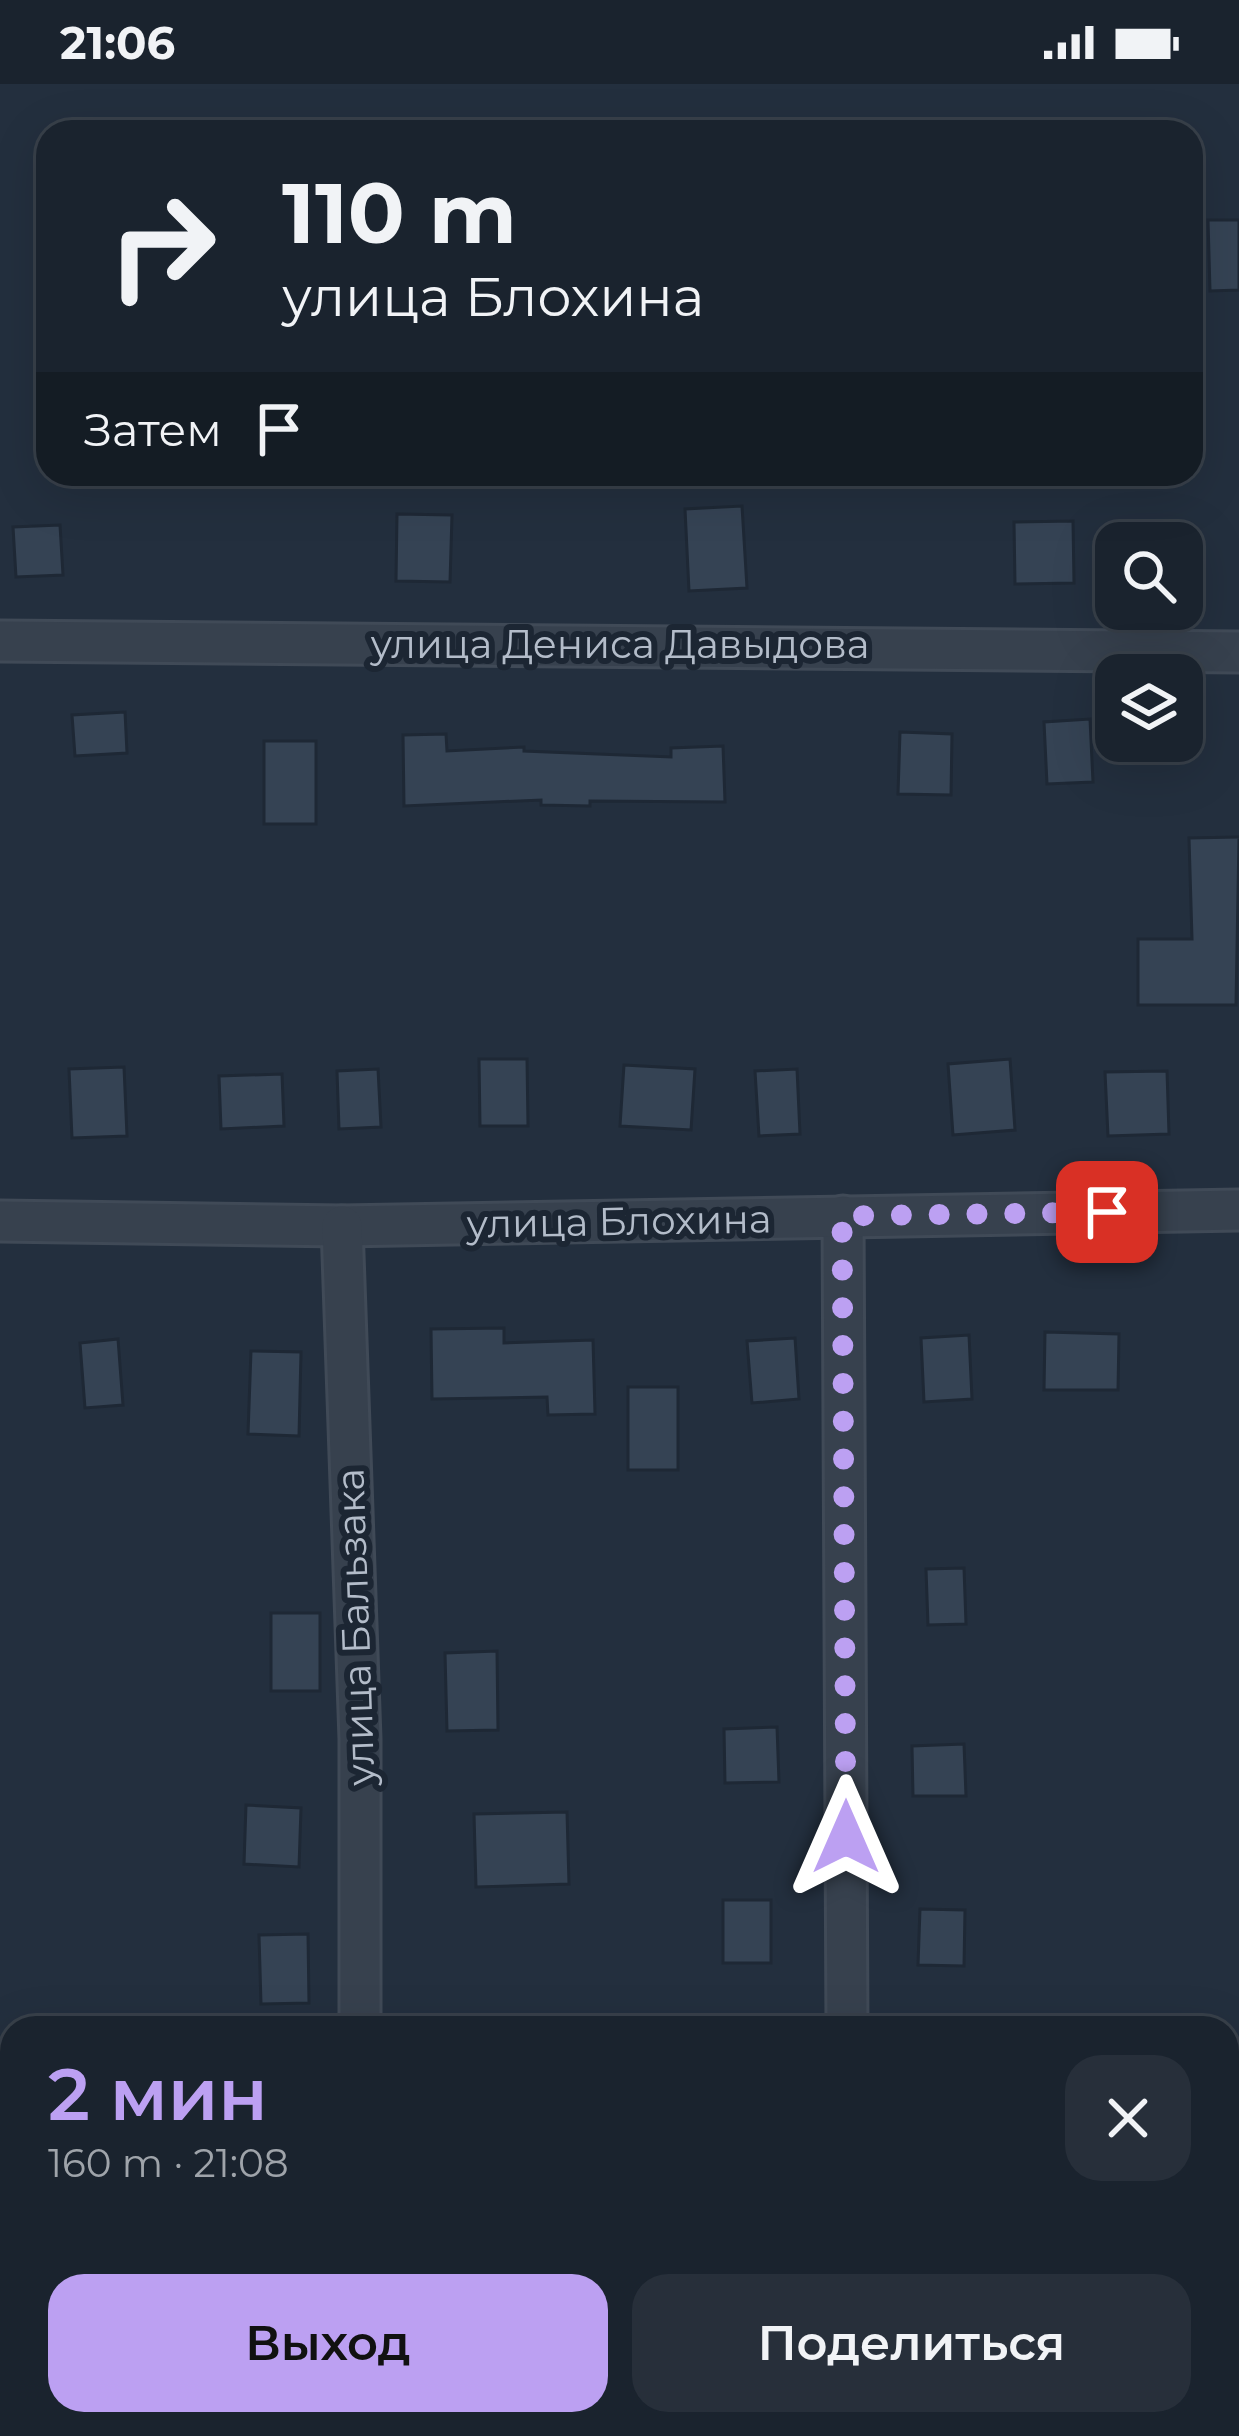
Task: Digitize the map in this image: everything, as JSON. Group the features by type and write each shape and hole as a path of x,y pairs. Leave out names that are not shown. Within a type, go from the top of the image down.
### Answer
{"street":[{"name":"улица Дениса Давыдова","path":"0,641 1239,652"},
{"name":"улица Блохина","path":"0,1220 342,1226 1239,1210"},
{"path":"842,1216 847,2016"},
{"name":"улица Бальзака","path":"342,1226 360,1739 360,2016"}],"building":[{"path":"1208,220 1239,220 1239,290 1210,291"},
{"path":"742,506 747,588 689,591 685,509"},
{"path":"397,514 452,515 450,582 396,581"},
{"path":"1073,521 1074,583 1015,584 1014,522"},
{"path":"60,525 63,575 16,577 13,527"},
{"path":"125,712 127,753 75,756 72,715"},
{"path":"1090,719 1093,782 1047,784 1044,722"},
{"path":"900,732 952,734 951,795 898,794"},
{"path":"446,734 447,751 524,747 524,751 671,757 671,748 723,746 725,802 590,801 590,806 541,805 541,800 404,806 403,735"},
{"path":"264,741 316,741 316,824 264,824"},
{"path":"1239,837 1236,1005 1138,1005 1138,939 1192,939 1189,838"},
{"path":"479,1059 527,1059 528,1126 480,1126"},
{"path":"1010,1059 1015,1130 953,1135 948,1064"},
{"path":"624,1065 695,1069 691,1130 620,1126"},
{"path":"124,1067 127,1136 72,1138 69,1069"},
{"path":"378,1069 381,1127 339,1129 337,1071"},
{"path":"797,1069 800,1134 759,1136 755,1071"},
{"path":"1167,1071 1169,1134 1108,1136 1105,1072"},
{"path":"282,1074 284,1126 221,1129 219,1076"},
{"path":"504,1328 504,1343 593,1340 595,1414 548,1415 547,1397 432,1399 431,1329"},
{"path":"1045,1332 1119,1334 1118,1390 1044,1390"},
{"path":"969,1335 972,1399 924,1402 921,1338"},
{"path":"795,1338 799,1399 752,1403 747,1341"},
{"path":"118,1339 123,1405 85,1408 80,1343"},
{"path":"251,1351 301,1352 299,1436 248,1434"},
{"path":"628,1387 678,1387 678,1470 628,1470"},
{"path":"964,1568 966,1624 928,1625 926,1569"},
{"path":"271,1613 320,1613 320,1691 271,1691"},
{"path":"497,1651 498,1730 447,1731 445,1653"},
{"path":"777,1727 779,1782 725,1783 724,1729"},
{"path":"964,1744 966,1796 913,1796 912,1746"},
{"path":"246,1805 301,1808 299,1867 244,1864"},
{"path":"567,1812 569,1884 476,1887 474,1814"},
{"path":"723,1900 771,1900 771,1963 723,1963"},
{"path":"920,1909 965,1910 964,1966 918,1965"},
{"path":"308,1934 309,2003 261,2004 259,1935"}],"route":[{"path":"846,1837 842,1216 1107,1212"}]}
